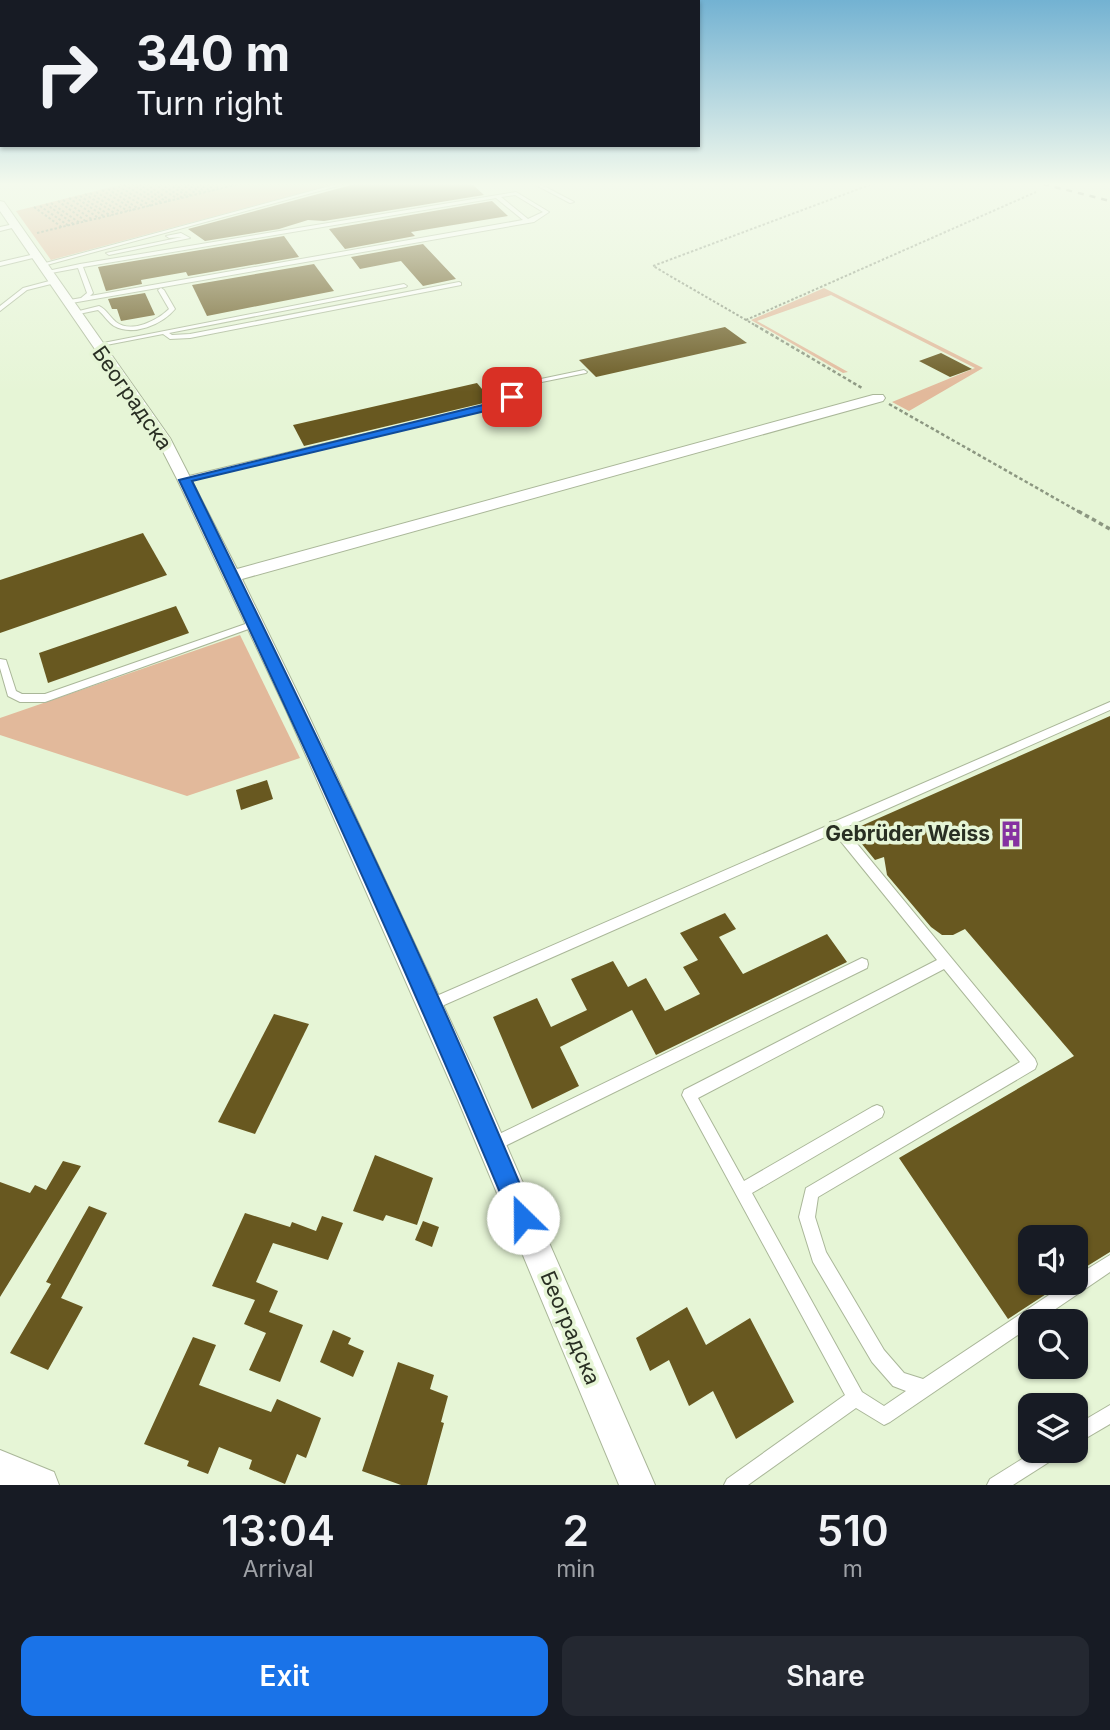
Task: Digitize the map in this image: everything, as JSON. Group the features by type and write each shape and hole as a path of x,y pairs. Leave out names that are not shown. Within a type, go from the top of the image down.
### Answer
{"street":[{"name":"Београдска","path":"32,253 74,305 96,345 163,438 185,480 430,1005 637,1485"},
{"path":"231,576 878,398"},
{"path":"0,1468 41,1485"}],"lane":[{"path":"0,309 8,305 44,269 99,253"},
{"path":"78,263 108,253"},
{"path":"0,264 44,269 135,253"},
{"path":"78,263 140,253"},
{"path":"74,305 353,253"},
{"path":"74,305 90,293 78,263"},
{"path":"165,332 170,337 190,336 459,284"},
{"path":"96,345 404,286"},
{"path":"74,305 99,308 117,325 140,325 162,318 172,309 161,290"},
{"path":"140,325 145,335"},
{"path":"185,480 498,405 512,397 519,385 584,372"},
{"path":"3,662 12,693 20,698 45,698 254,624"},
{"path":"430,1005 834,825 1110,706"},
{"path":"834,825 1030,1064 811,1192 807,1217 819,1256 878,1356 899,1380 924,1388"},
{"path":"946,962 688,1095 856,1398 884,1416 1110,1263"},
{"path":"492,1145 862,964"},
{"path":"741,1191 877,1112"},
{"path":"733,1485 856,1398"},
{"path":"1088,1428 1110,1414"},
{"path":"996,1485 1032,1463"}],"path":[{"path":"689,253 653,267 1110,529"},
{"path":"746,320 897,253"}],"shaded area":[{"path":"46,253 76,253 51,260"},
{"path":"824,288 983,368 909,411 892,402 975,368 831,295 757,321 848,372 843,373 751,320"},
{"path":"240,635 300,758 187,796 0,735 0,718"}],"building":[{"path":"180,253 296,253 299,257 188,276 186,272 141,280 142,284 106,291 98,267"},
{"path":"371,253 432,253 456,279 423,286 401,261 360,269 351,257"},
{"path":"314,264 334,291 207,316 192,285"},
{"path":"145,293 155,315 121,321 117,309 112,309 108,299"},
{"path":"725,327 747,343 596,377 579,360"},
{"path":"941,353 972,369 950,377 919,361"},
{"path":"477,383 492,401 304,446 293,425"},
{"path":"143,533 167,575 0,633 0,580"},
{"path":"176,606 189,633 48,683 39,653"},
{"path":"1110,716 1110,1252 1088,1266 1088,1225 1018,1225 1018,1295 1045,1295 1023,1309 1018,1309 1018,1312 1008,1319 899,1158 1074,1056 965,929 953,935 942,935 931,927 887,875 884,857 875,860 857,838 861,826"},
{"path":"267,780 273,799 241,810 236,790"},
{"path":"725,913 736,929 719,937 743,974 827,934 847,962 656,1055 632,1010 560,1047 579,1086 532,1109 493,1017 537,998 551,1027 587,1010 571,979 613,961 628,987 646,978 665,1011 700,994 683,967 698,960 680,933"},
{"path":"274,1014 309,1024 255,1134 218,1122"},
{"path":"375,1155 433,1178 417,1225 386,1215 383,1221 353,1211"},
{"path":"63,1161 81,1166 0,1297 0,1182 30,1193 35,1185 46,1190"},
{"path":"89,1206 107,1213 61,1298 83,1307 48,1370 10,1353 51,1284 46,1282"},
{"path":"245,1213 290,1227 292,1222 316,1231 322,1216 343,1223 328,1260 273,1243 256,1282 278,1291 269,1312 303,1325 280,1382 249,1370 266,1333 244,1324 255,1300 212,1286"},
{"path":"423,1221 439,1227 432,1247 415,1240"},
{"path":"687,1307 706,1345 750,1318 794,1402 736,1439 713,1391 689,1406 669,1360 650,1371 636,1338"},
{"path":"333,1330 351,1338 348,1344 364,1351 353,1377 320,1362"},
{"path":"193,1337 216,1345 199,1385 271,1412 277,1399 321,1418 306,1458 297,1454 285,1484 249,1469 252,1460 219,1447 208,1474 187,1466 189,1461 144,1444"},
{"path":"398,1362 434,1375 430,1389 448,1396 441,1422 444,1423 427,1485 401,1485 362,1471"}],"place":[{"name":"Gebrüder Weiss","path":"1011,834"}],"route":[{"path":"512,397 498,405 185,480 296,710 523,1218"}]}
